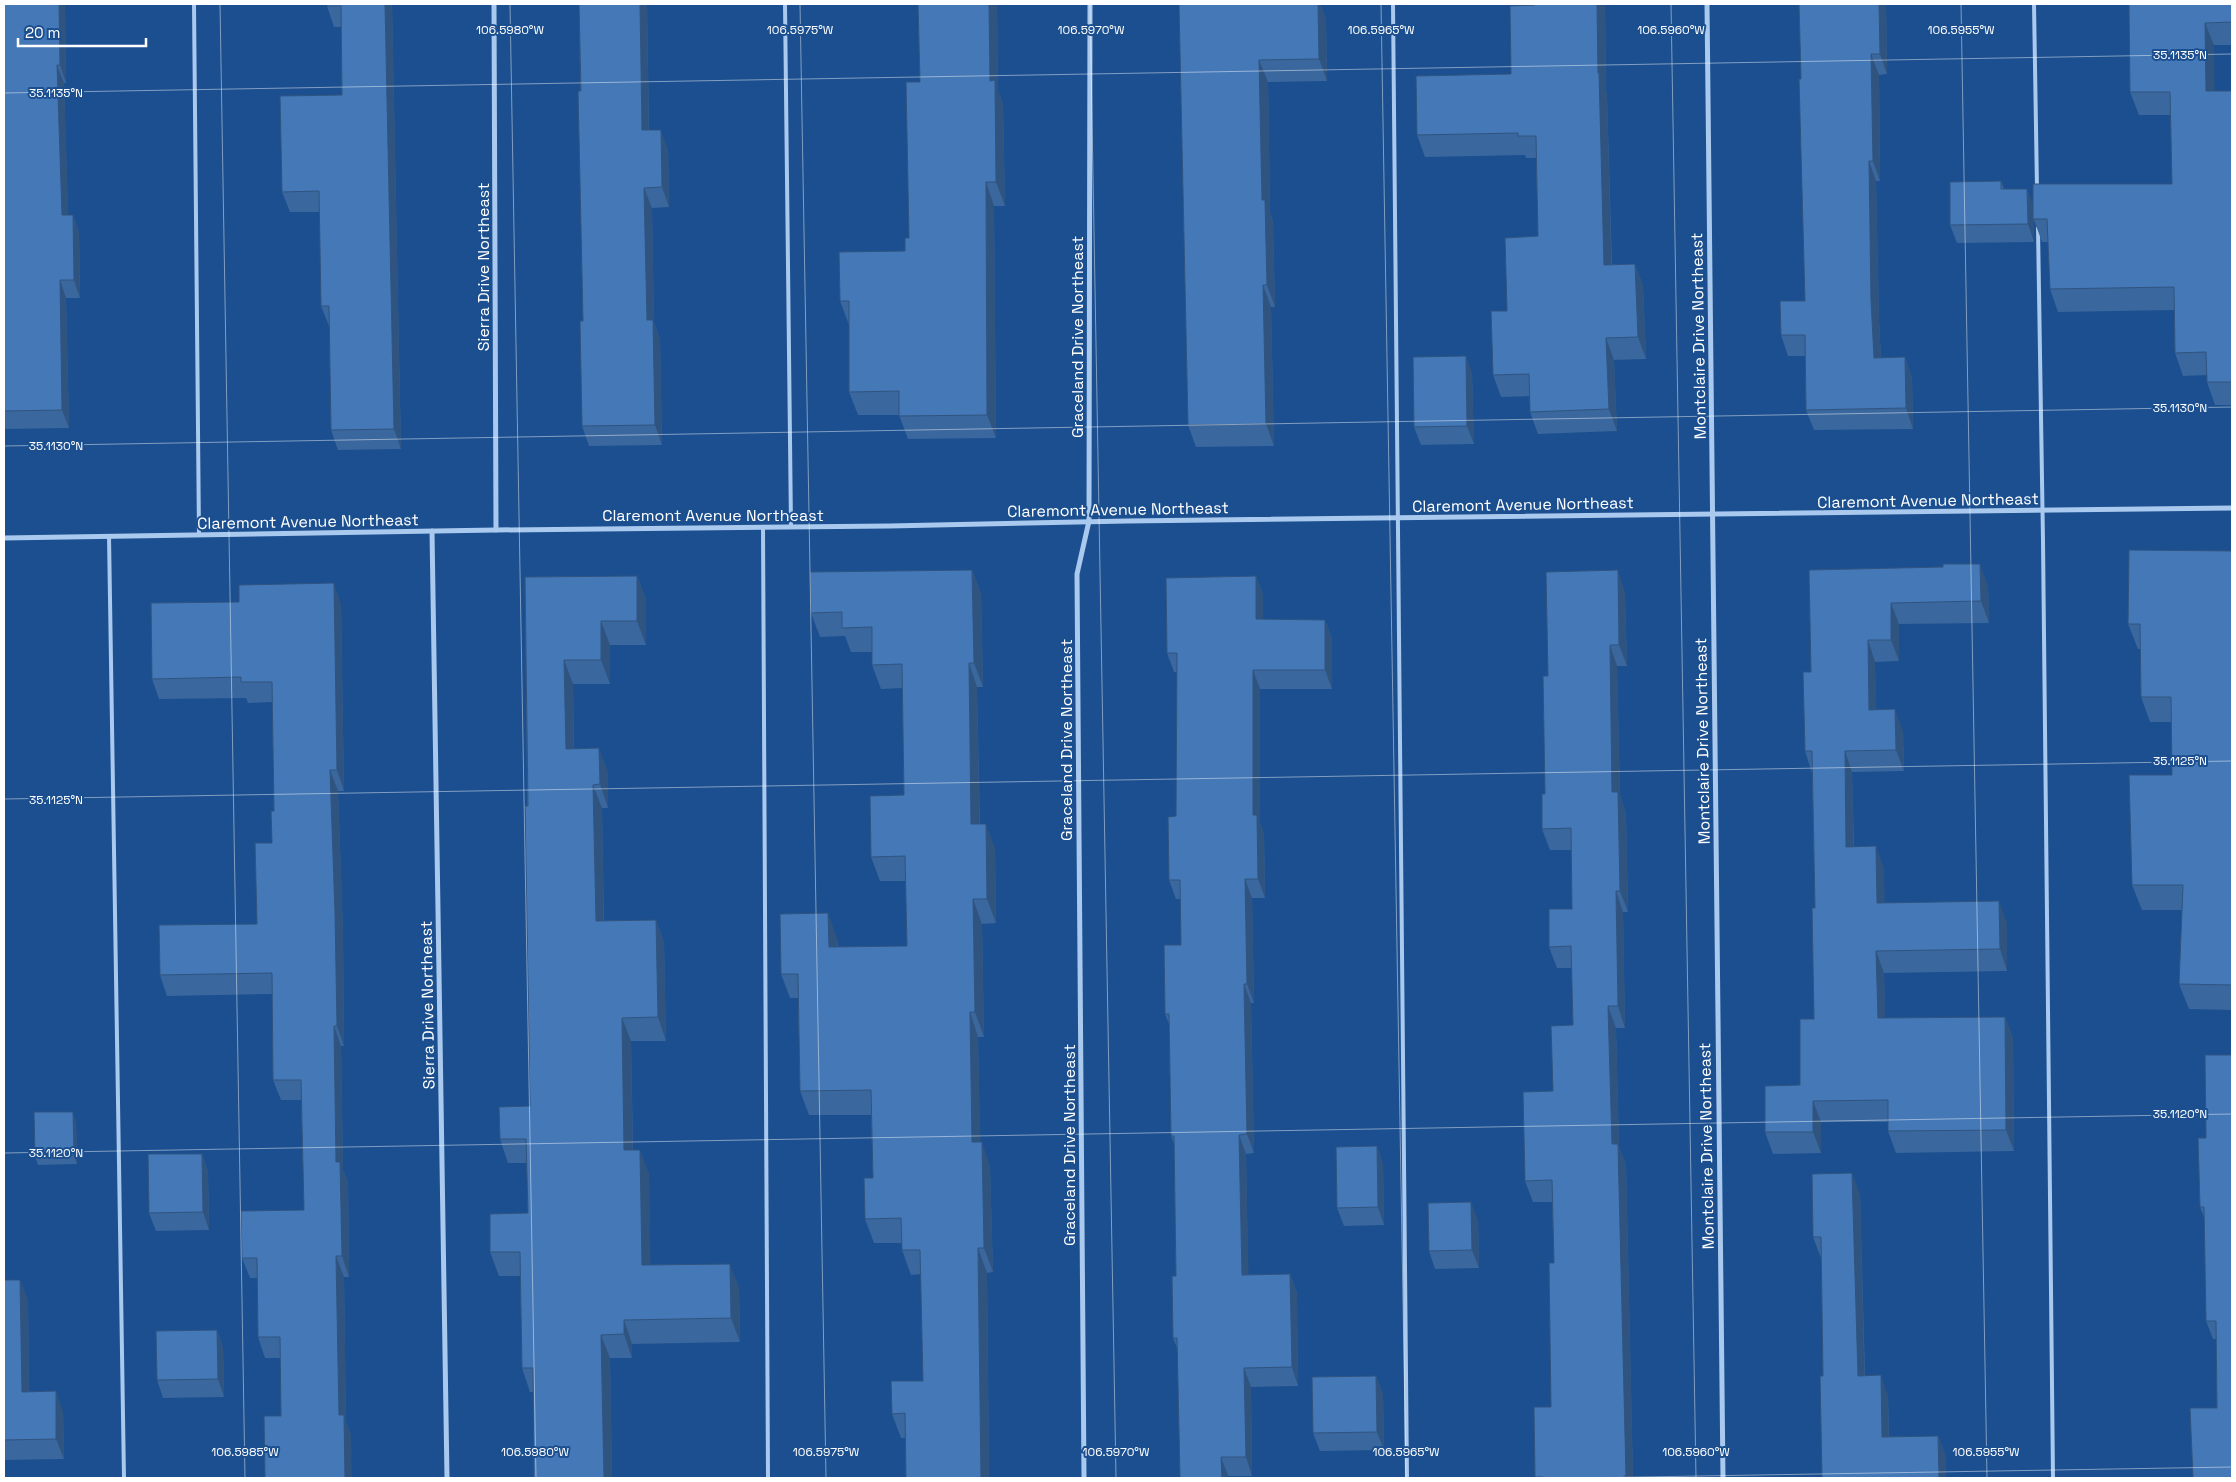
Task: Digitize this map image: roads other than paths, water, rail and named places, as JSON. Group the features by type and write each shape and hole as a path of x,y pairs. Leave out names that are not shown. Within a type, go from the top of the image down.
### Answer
{"street":[{"name":"Sierra Drive Northeast","path":"494,4 496,530"},
{"name":"Graceland Drive Northeast","path":"1084,1478 1077,574 1090,521 1090,4"},
{"name":"Montclaire Drive Northeast","path":"1707,4 1722,1478"},
{"name":"Claremont Avenue Northeast","path":"4,538 496,530 763,528 1090,521 2232,508"},
{"name":"Sierra Drive Northeast","path":"432,531 447,1478"}],"lane":[{"path":"194,4 199,535"},
{"path":"785,4 791,527"},
{"path":"1394,4 1407,1478"},
{"path":"2034,4 2037,190"},
{"path":"2038,219 2053,1478"},
{"path":"763,528 768,1478"},
{"path":"110,536 124,1478"}]}
